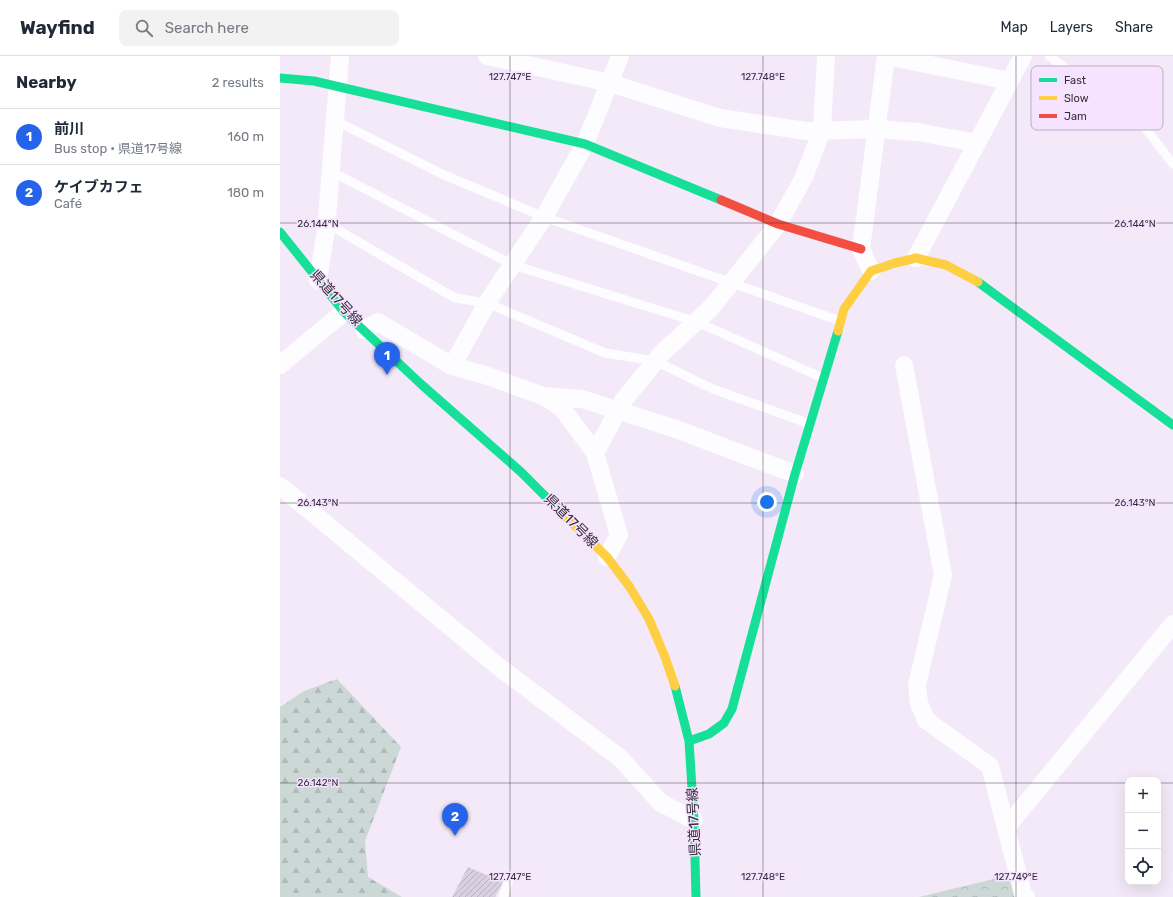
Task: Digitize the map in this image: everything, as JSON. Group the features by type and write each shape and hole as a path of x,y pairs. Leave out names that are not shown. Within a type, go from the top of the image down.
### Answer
{"street":[{"path":"318,280 326,222 340,56"},
{"path":"487,56 610,83 720,118 806,131 877,129 918,132 977,143"},
{"path":"452,366 487,303 544,217 585,144 620,56"},
{"path":"595,453 623,400 662,353 711,308 778,224 804,178 822,130 826,56"},
{"path":"871,271 861,249 886,56 1010,81"},
{"path":"916,258 1024,56"},
{"path":"280,78 314,81 585,144 778,224 861,249"},
{"name":"県道17号線","path":"280,232 344,312 422,385 521,472 607,557 629,586 649,619 665,657 679,699 689,741 694,820 696,897"},
{"path":"689,741 709,734 724,723 732,709 795,474 840,321 844,309 871,271 895,262 916,258 946,265 979,282 1173,425"},
{"path":"280,365 344,312"},
{"path":"364,330 378,322 452,366 486,375 543,396 562,408 595,453 619,536 607,557"},
{"path":"904,365 943,575 917,685 919,703 926,720 990,766 1023,894 1026,897"},
{"path":"543,396 582,399 676,428 795,474"},
{"path":"280,486 499,667 620,758 661,803 694,820"},
{"path":"1006,828 1173,624"}],"lane":[{"path":"1049,56 1062,66"},
{"path":"334,120 442,174 544,217 733,282 840,321"},
{"path":"1147,130 1173,164"},
{"path":"330,171 512,265 697,322 823,378"},
{"path":"326,222 455,298 487,303 606,353 656,361 713,389 810,424"},
{"path":"503,897 510,877"}],"green space":[{"path":"337,679 401,747 365,841 368,877 402,897 280,897 280,707 304,691"},
{"path":"1010,875 1018,897 919,897"}],"building":[{"path":"468,867 503,882 495,897 452,897"}],"traffic: fast":[{"path":"280,78 314,81 585,144 721,200"},
{"path":"280,232 344,312 422,385 521,472 566,517"},
{"path":"978,282 1173,425"},
{"path":"689,741 709,734 724,723 732,709 795,474 838,331"},
{"path":"675,686 689,741 694,820 696,897"}],"traffic: slow":[{"path":"838,331 844,309 871,271 916,258 946,265 978,282"},
{"path":"566,517 607,557 629,586 649,619 675,686"}],"traffic: jam":[{"path":"721,200 778,224 861,249"}],"place":[{"name":"前川","path":"387,375"},
{"name":"ケイブカフェ","path":"455,836"}]}
